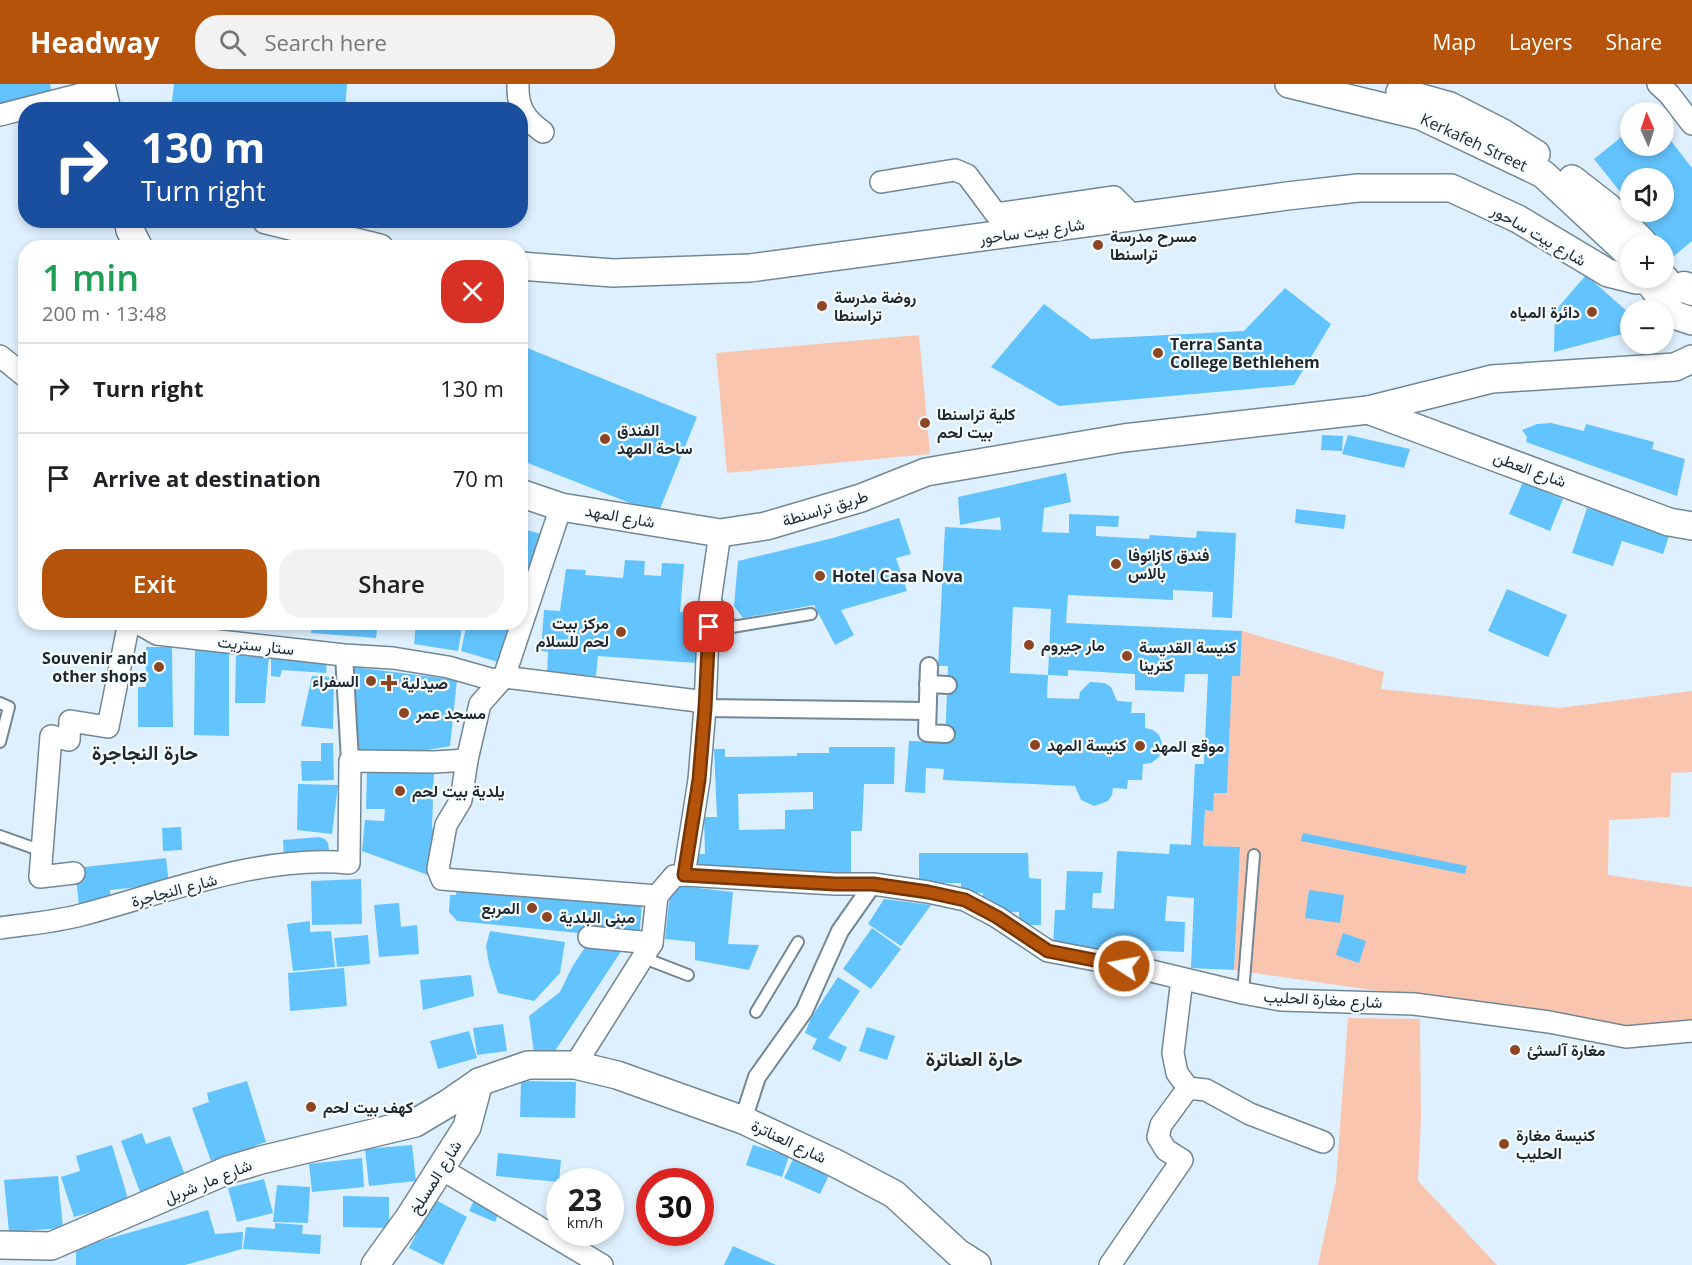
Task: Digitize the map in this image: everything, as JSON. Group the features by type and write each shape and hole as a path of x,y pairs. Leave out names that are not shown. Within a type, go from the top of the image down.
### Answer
{"street":[{"path":"518,84 520,102"},
{"name":"Kerkafeh Street","path":"1289,84 1421,116 1543,174 1620,246"},
{"path":"1367,84 1450,106 1501,132 1553,165 1608,207 1635,234"},
{"path":"1658,84 1669,94 1692,124"},
{"path":"64,102 103,94"},
{"path":"0,115 18,111"},
{"path":"528,121 543,132"},
{"path":"881,182 955,170 967,175 996,214 1114,197 1134,217"},
{"name":"شارع بيت ساحور","path":"528,267 613,273 750,268 1358,188 1451,188 1518,219 1608,273 1620,276"},
{"path":"299,228 347,240"},
{"path":"1671,288 1674,315 1692,321"},
{"path":"1683,363 1692,346"},
{"path":"0,356 18,371"},
{"name":"طريق تراسنطة","path":"720,533 766,526 861,498 926,472 1124,438 1368,410 1492,379 1683,363"},
{"name":"شارع العطن","path":"1368,410 1669,522 1692,526"},
{"name":"شارع المهد","path":"528,497 561,507 720,533"},
{"path":"528,605 561,507"},
{"path":"575,1065 648,950 657,896 674,876 684,875 699,780 710,608 720,533"},
{"path":"74,873 40,877 51,736 69,740 70,722 108,727 127,630"},
{"name":"ستار ستريت","path":"150,630 157,634 344,655 393,658 448,668 494,680 504,677 698,701 705,708"},
{"path":"520,630 504,677 480,705 467,760 461,800 446,825 438,869 442,879 657,896"},
{"path":"344,655 350,761 467,760"},
{"path":"929,666 927,733 945,734"},
{"path":"928,684 948,685"},
{"path":"705,708 927,711"},
{"name":"شارع النجاجرة","path":"0,928 78,916 250,868 329,861 349,863 350,761"},
{"name":"شارع مغارة الحليب","path":"684,875 835,884 873,884 928,892 965,900 997,917 1048,951 1281,1000 1414,1004 1549,1022 1626,1037 1692,1031"},
{"path":"743,1120 757,1077 804,1011 840,930 873,884"},
{"path":"588,937 648,950"},
{"path":"1182,979 1173,1053 1177,1072 1188,1088 1206,1090 1250,1114 1323,1142"},
{"name":"شارع العناترة","path":"479,1082 528,1065 575,1065 617,1075 743,1120 835,1163 894,1194 958,1253 977,1265"},
{"name":"شارع المسلخ","path":"375,1265 409,1218 467,1127 479,1082"},
{"name":"شارع مار شربل","path":"0,1245 51,1246 228,1170 415,1123 479,1082"},
{"path":"1110,1265 1182,1161 1166,1150 1158,1137 1161,1125 1188,1088"},
{"path":"440,1168 602,1265"}],"lane":[{"path":"712,596 732,627 812,614"},
{"path":"0,703 9,707 0,742"},
{"path":"0,837 42,851"},
{"path":"1243,993 1254,855"},
{"path":"756,1012 798,942"},
{"path":"648,950 688,975"}],"shaded area":[{"path":"919,335 930,454 727,473 716,353"},
{"path":"1242,631 1384,672 1381,689 1559,708 1692,691 1692,772 1671,773 1670,817 1609,820 1608,875 1692,887 1692,1025 1632,1028 1234,970 1240,847 1203,846 1205,810 1213,810 1214,793 1227,793 1232,676 1240,676"},
{"path":"1348,1018 1420,1019 1421,1119 1418,1181 1497,1265 1318,1265 1336,1181"}],"building":[{"path":"0,84 50,84 52,94 0,104"},
{"path":"174,84 347,84 346,102 172,102"},
{"path":"1620,138 1620,156 1674,156 1674,145 1692,168 1692,241 1674,256 1674,234 1654,234 1644,222 1674,222 1674,168 1620,168 1620,192 1594,159"},
{"name":"دائرة المياه","path":"1586,275 1620,305 1620,335 1554,352 1555,311"},
{"name":"Terra Santa College Bethlehem","path":"1285,288 1331,324 1294,385 1059,406 991,367 1044,304 1091,339 1244,331"},
{"name":"الفندق ساحة المهد","path":"528,348 697,417 658,514 528,463"},
{"path":"1551,423 1584,431 1586,424 1654,442 1652,449 1685,459 1677,496 1526,442 1527,437 1522,430 1537,424"},
{"path":"1322,435 1343,436 1342,451 1321,450"},
{"path":"1348,435 1410,449 1404,468 1342,454"},
{"path":"1066,473 1071,502 1044,508 1042,532 1069,533 1069,514 1119,516 1118,527 1096,526 1096,536 1149,539 1150,535 1196,538 1197,531 1236,533 1232,618 1212,617 1213,592 1173,590 1173,600 1068,595 1066,623 1242,631 1240,676 1232,676 1227,793 1214,793 1213,811 1205,810 1203,846 1240,847 1234,970 1191,968 1194,898 1167,896 1165,921 1185,922 1184,952 1053,946 1055,910 1065,910 1067,871 1103,872 1101,893 1093,893 1092,908 1114,909 1117,851 1169,854 1170,844 1191,845 1195,764 1204,764 1208,674 1185,674 1184,692 1135,690 1135,674 1068,670 1068,676 1048,675 1047,698 1079,699 1080,692 1090,682 1105,683 1111,687 1117,701 1132,702 1131,713 1145,713 1145,728 1159,735 1162,751 1151,763 1143,764 1142,780 1128,780 1127,789 1113,788 1108,801 1094,806 1081,800 1075,786 943,780 944,769 926,768 925,793 905,792 909,741 945,742 948,666 938,666 945,527 1001,530 1000,517 960,525 958,497","holes":["1013,607 1051,609 1048,675 1010,673"]},
{"path":"1523,482 1563,499 1550,531 1509,514"},
{"path":"1587,508 1670,533 1663,554 1622,541 1613,566 1572,553"},
{"path":"1296,509 1346,515 1344,529 1295,523"},
{"name":"Hotel Casa Nova","path":"899,518 911,554 896,558 907,591 841,610 854,635 835,645 814,605 743,618 734,606 738,561 833,538"},
{"path":"528,530 541,534 528,574"},
{"name":"مركز بيت لحم للسلام","path":"625,560 645,561 644,575 661,576 662,563 684,564 680,612 700,614 697,663 598,656 596,676 547,673 548,652 541,651 544,610 560,611 566,569 586,570 585,575 623,578"},
{"path":"1507,589 1567,615 1548,657 1488,631"},
{"path":"189,630 264,630 189,631"},
{"path":"311,630 377,630 376,638 311,633"},
{"path":"415,630 462,630 458,651 414,644"},
{"path":"465,630 516,630 505,664 461,651"},
{"name":"Souvenir and other shops","path":"146,647 172,647 173,727 138,727 138,687 146,687"},
{"path":"195,650 229,650 229,736 194,735"},
{"path":"236,653 269,656 265,703 235,703"},
{"path":"271,656 327,661 326,673 282,670 280,677 271,676"},
{"name":"مسجد عمر","path":"354,667 457,680 450,746 417,752 356,754"},
{"path":"312,676 334,677 333,729 301,726"},
{"path":"321,743 333,743 334,780 302,781 301,761 321,761"},
{"path":"829,747 895,747 894,784 864,784 862,831 851,831 851,876 696,871 696,854 705,854 704,817 717,817 714,749 725,749 725,757 829,753","holes":["813,792 813,809 785,810 785,829 739,830 738,794"]},
{"path":"367,770 434,772 432,828 440,831 428,875 362,851 365,820 384,821 385,809 366,809"},
{"path":"298,784 338,785 332,834 297,830"},
{"path":"181,827 182,850 163,851 162,828"},
{"path":"1303,833 1467,866 1465,874 1301,841"},
{"path":"319,837 328,843 329,850 326,854 284,859 283,840"},
{"path":"919,853 1028,853 1029,878 1041,879 1041,925 1019,925 1019,912 1000,912 982,902 983,893 961,893 961,883 919,883"},
{"path":"166,858 169,884 110,890 111,903 79,906 75,868"},
{"path":"361,879 362,924 312,925 311,881"},
{"path":"671,885 733,892 728,944 759,945 749,970 695,960 695,942 665,939"},
{"name":"مبنى البلدية","path":"457,887 642,904 639,939 457,921 449,912 450,895 456,895"},
{"path":"1309,890 1344,895 1340,923 1305,918"},
{"path":"884,899 931,905 901,946 868,924"},
{"path":"399,903 401,927 417,925 419,954 379,957 374,905"},
{"path":"310,921 310,932 331,931 335,967 293,971 287,924"},
{"path":"872,928 901,949 871,989 843,969"},
{"path":"490,931 565,942 560,973 534,1001 498,993 486,946"},
{"path":"1343,933 1366,941 1359,963 1336,955"},
{"path":"368,935 370,964 337,967 334,938"},
{"path":"590,940 624,947 549,1060 534,1053 529,1016 560,992 572,967"},
{"path":"344,968 347,1006 290,1011 288,973"},
{"path":"471,975 474,996 423,1010 420,980"},
{"path":"838,977 860,991 828,1038 847,1047 840,1062 812,1049 817,1039 805,1033 811,1018"},
{"path":"503,1024 507,1051 477,1055 473,1028"},
{"path":"867,1027 895,1036 887,1060 859,1051"},
{"path":"469,1031 477,1058 438,1069 430,1041"},
{"path":"247,1081 266,1142 211,1161 192,1108 209,1102 207,1093"},
{"path":"521,1081 576,1082 575,1118 520,1117"},
{"path":"142,1133 146,1144 170,1136 185,1175 140,1192 121,1141"},
{"path":"112,1145 129,1202 74,1217 61,1177 80,1171 76,1156"},
{"path":"412,1145 416,1181 369,1186 365,1149"},
{"path":"753,1145 789,1156 782,1177 746,1165"},
{"path":"498,1153 561,1160 560,1168 546,1168 546,1181 496,1176"},
{"path":"795,1155 831,1171 820,1194 784,1178"},
{"path":"362,1158 364,1187 312,1192 309,1164"},
{"path":"58,1176 63,1228 9,1232 4,1180"},
{"path":"264,1179 273,1213 237,1222 228,1188"},
{"path":"277,1185 310,1187 308,1223 273,1222"},
{"path":"343,1196 389,1197 389,1228 343,1227"},
{"path":"476,1196 501,1208 495,1222 469,1211"},
{"path":"434,1199 467,1217 443,1265 409,1248"},
{"path":"208,1210 215,1234 243,1232 242,1249 185,1265 76,1265 76,1248"},
{"path":"275,1223 303,1225 302,1234 321,1235 320,1254 243,1249 246,1227 275,1229"},
{"path":"733,1246 776,1265 724,1265"}],"place":[{"name":"مسرح مدرسة تراسنطا","path":"1098,245"},
{"name":"روضة مدرسة تراسنطا","path":"822,306"},
{"name":"دائرة المياه","path":"1592,312"},
{"name":"Terra Santa College Bethlehem","path":"1158,353"},
{"name":"كلية تراسنطا بيت لحم","path":"925,423"},
{"name":"الفندق ساحة المهد","path":"605,439"},
{"name":"فندق كازانوفا بالاس","path":"1116,564"},
{"name":"Hotel Casa Nova","path":"820,576"},
{"name":"مركز بيت لحم للسلام","path":"621,632"},
{"name":"مار جيروم","path":"1029,645"},
{"name":"كنيسة القديسة كترينا","path":"1127,656"},
{"name":"Souvenir and other shops","path":"159,667"},
{"name":"السفراء","path":"371,681"},
{"name":"صيدلية","path":"389,683"},
{"name":"مسجد عمر","path":"404,713"},
{"name":"كنيسة المهد","path":"1035,745"},
{"name":"موقع المهد","path":"1140,746"},
{"name":"يلدية بيت لحم","path":"400,791"},
{"name":"المربع","path":"532,908"},
{"name":"مبنى البلدية","path":"547,917"},
{"name":"مغارة آلسثئ","path":"1515,1050"},
{"name":"كهف بيت لحم","path":"311,1107"},
{"name":"كنيسة مغارة الحليب","path":"1504,1144"}],"district":[{"name":"حارة النجاجرة","path":"145,753"},
{"name":"حارة العناترة","path":"974,1059"}],"route":[{"path":"709,627 699,780 684,875 835,884 873,884 928,892 965,900 997,917 1048,951 1124,966"}]}
